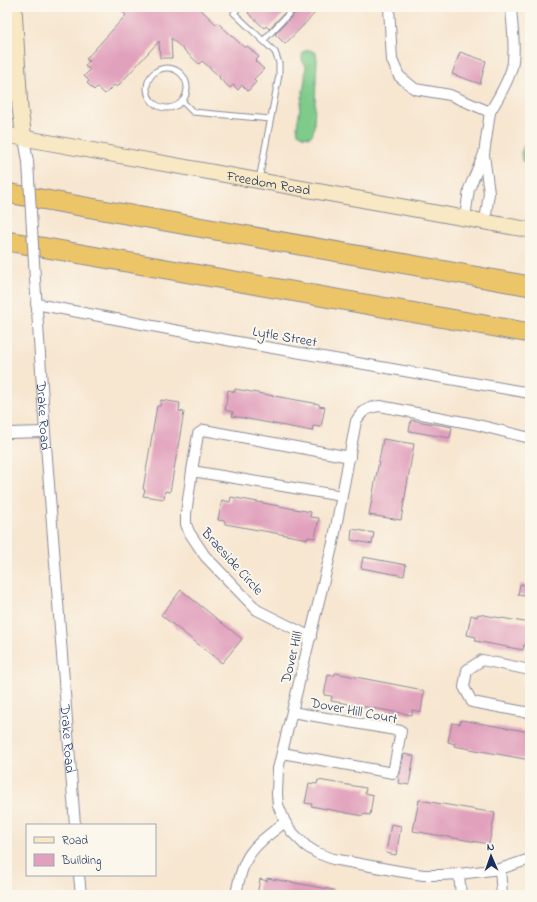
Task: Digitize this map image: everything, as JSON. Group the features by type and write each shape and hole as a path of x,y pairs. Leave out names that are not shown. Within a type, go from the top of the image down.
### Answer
{"highway":[{"path":"7,193 530,286"},
{"path":"7,241 530,333"}],"street":[{"name":"Drake Road","path":"14,7 20,108 28,162 45,432 75,824"},
{"path":"389,7 392,60 399,76 415,89 450,95 490,112"},
{"path":"465,218 469,189 484,154 490,112 512,67 513,36 511,7"},
{"name":"Freedom Road","path":"7,135 530,230"},
{"path":"484,154 489,193 485,222"},
{"name":"Lytle Street","path":"36,304 171,330 530,393"},
{"name":"Dover Hill","path":"530,438 474,424 389,408 373,406 360,414 356,422 333,543 278,769 276,794 278,805 285,822 291,830 306,846 317,853 333,859 423,875 459,874 500,869 530,859"},
{"name":"Braeside Circle","path":"311,637 257,610 205,556 189,532 186,524 186,514 198,434 204,430 350,457"},
{"path":"7,433 45,432"},
{"path":"192,471 342,496"},
{"path":"530,670 482,660 467,670 464,687 472,702 530,713"},
{"name":"Dover Hill Court","path":"282,753 393,773 401,731 292,712"},
{"path":"236,895 243,866 248,853 259,842 285,822"},
{"path":"500,869 502,895"},
{"path":"459,874 461,895"},
{"path":"79,876 81,895"}],"lane":[{"path":"239,7 234,13 275,52 279,63 279,75 259,181"},
{"path":"263,41 295,7"},
{"path":"166,68 174,69 181,73 186,79 188,87 187,95 183,102 176,107 169,109 161,108 154,104 149,97 147,90 148,82 152,75 158,70 166,68"},
{"path":"183,102 193,112 270,119"}],"green space":[{"path":"310,50 316,53 317,59 314,126 313,133 310,137 303,136 298,133 297,126 306,66 302,61 302,57 304,51"},
{"path":"530,142 530,165 522,161 521,153 524,145"}],"building":[{"path":"117,7 198,7 245,48 247,46 259,57 255,61 264,69 254,79 256,82 248,91 242,85 238,90 233,85 230,88 202,61 199,64 171,38 172,58 160,58 159,41 117,87 114,85 105,94 97,87 94,90 87,83 89,81 84,76 90,70 85,66 89,61 86,59 126,15"},
{"path":"254,7 290,7 269,29 266,26 264,28 248,13"},
{"path":"299,7 321,7 285,44 275,34 298,10"},
{"path":"460,52 486,61 480,84 452,74"},
{"path":"235,389 319,404 319,406 325,407 321,427 313,426 312,431 232,416 233,412 225,410 228,390 235,392"},
{"path":"161,400 180,403 179,411 184,412 170,492 165,491 164,499 143,496 157,406 160,406"},
{"path":"411,420 452,427 450,438 409,431"},
{"path":"383,439 414,444 401,520 369,515"},
{"path":"231,497 311,512 310,517 319,518 315,538 308,537 308,539 225,524 225,521 218,520 222,500 230,502"},
{"path":"352,529 374,533 372,544 351,540"},
{"path":"363,557 406,565 404,576 361,568"},
{"path":"520,584 530,586 530,597 518,595"},
{"path":"181,590 242,639 222,663 161,615"},
{"path":"478,614 530,623 530,646 524,645 523,650 475,641 476,637 467,635 471,615 477,617"},
{"path":"335,673 424,691 421,712 412,710 412,715 331,701 332,696 324,695 328,675 334,676"},
{"path":"461,720 530,732 530,760 454,746 455,744 448,742 452,723 460,724"},
{"path":"404,754 414,756 409,785 398,783"},
{"path":"318,780 366,788 365,793 373,795 370,815 363,814 363,816 311,806 312,804 305,803 309,783 317,784"},
{"path":"419,800 495,813 489,844 413,831"},
{"path":"391,824 401,826 396,855 386,853"},
{"path":"267,878 334,890 333,895 257,895 260,879 267,881"}]}
